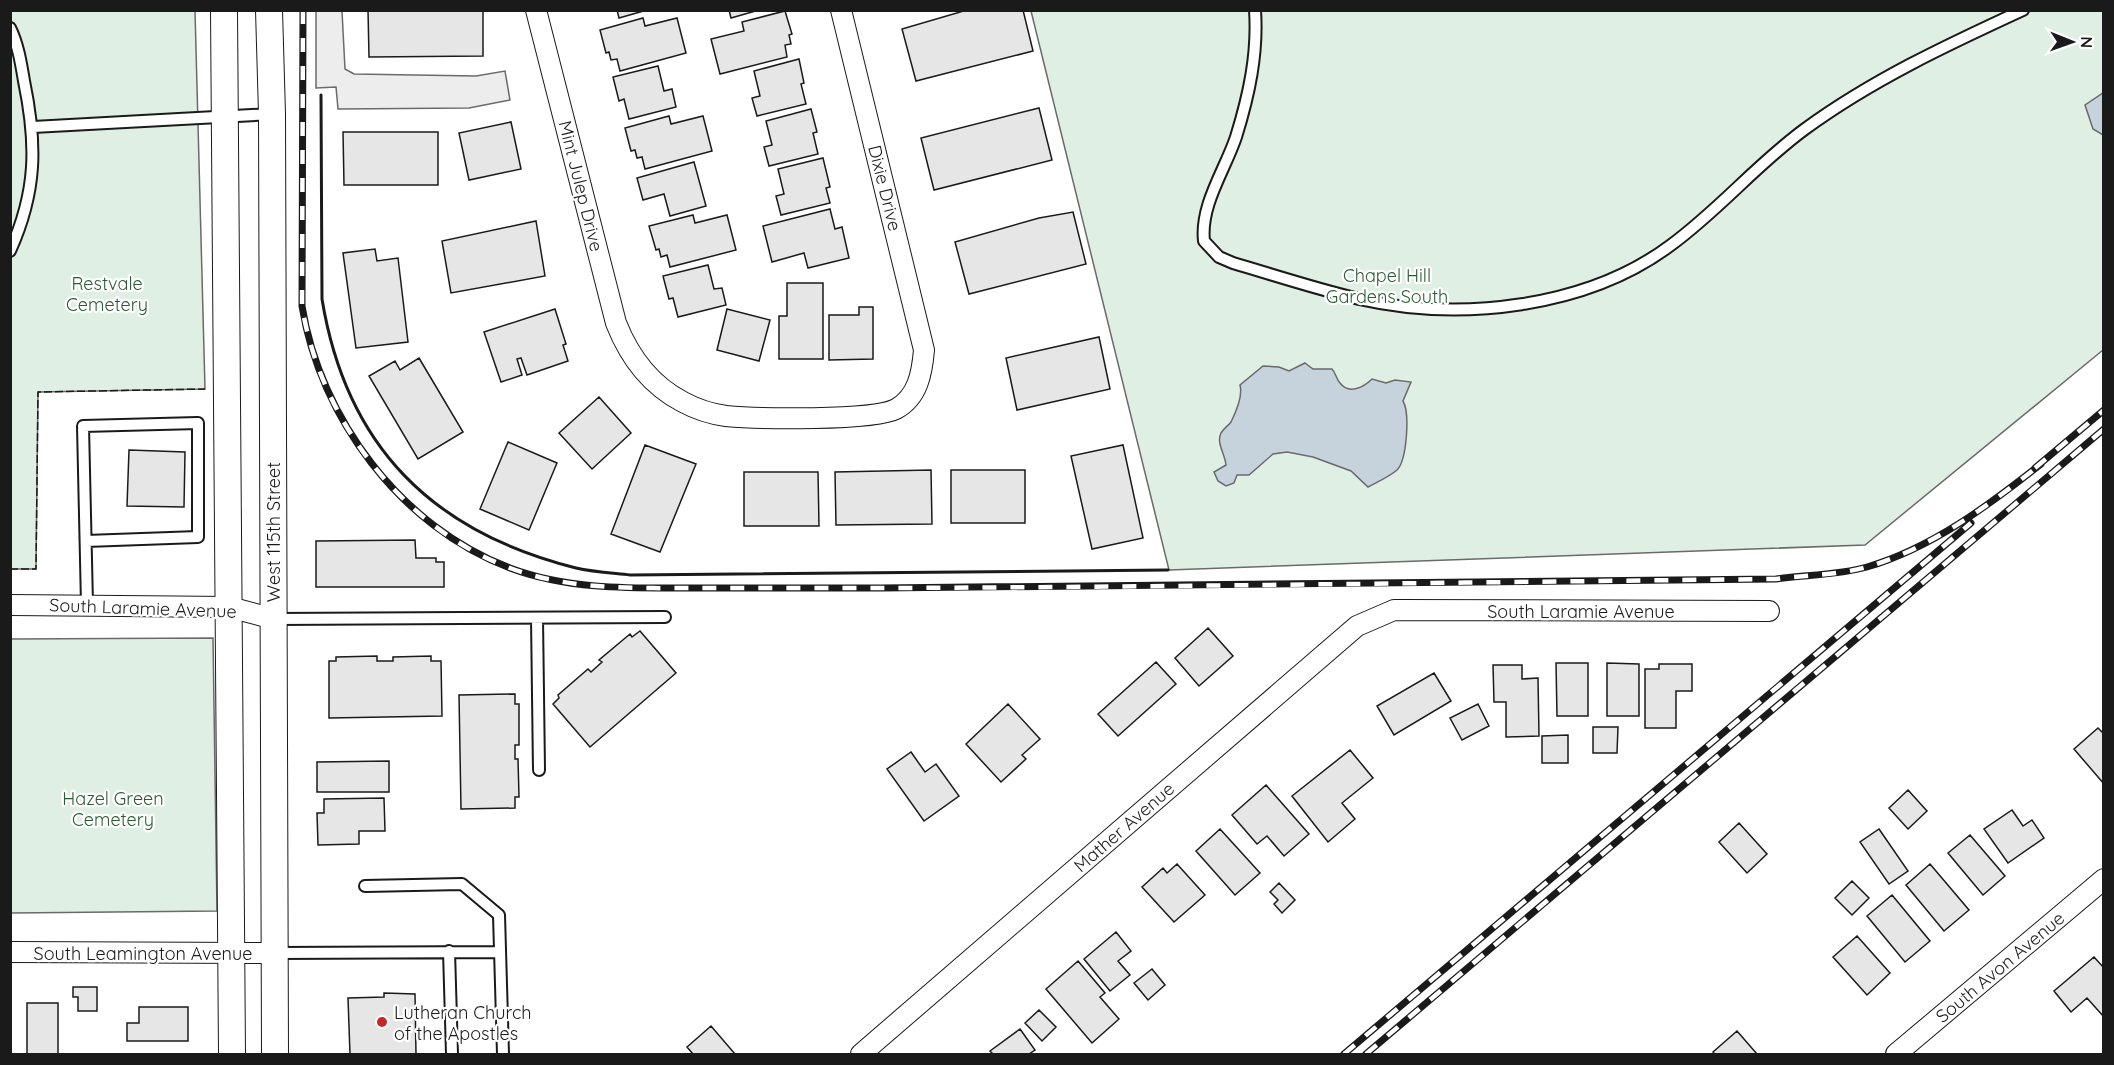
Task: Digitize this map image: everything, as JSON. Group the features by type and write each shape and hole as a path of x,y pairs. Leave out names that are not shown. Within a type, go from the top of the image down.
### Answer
{"street":[{"path":"224,10 232,1054"},
{"name":"West 115th Street","path":"269,10 272,114 275,1054"},
{"name":"Mint Julep Drive","path":"536,10 616,323 634,359 648,376 681,401 702,410 726,416 878,414 896,409 909,398 917,387 923,366"},
{"name":"Dixie Drive","path":"841,10 922,336 923,366"},
{"name":"South Laramie Avenue","path":"10,605 229,607 274,619"},
{"name":"South Laramie Avenue","path":"1394,610 1769,611"},
{"name":"Mather Avenue","path":"861,1054 1357,626 1394,610"},
{"name":"South Avon Avenue","path":"1896,1054 2103,879"},
{"name":"South Leamington Avenue","path":"10,952 275,953"}],"lane":[{"path":"1255,10 1257,37 1252,73 1236,136 1204,218 1204,241 1219,257 1233,263 1359,299 1397,305 1468,309 1530,303 1563,296 1646,261 1694,226 1778,149 1807,128 1879,81 1953,42 2023,10"},
{"path":"10,28 33,127 33,178 27,210 10,251"},
{"path":"33,127 272,114"},
{"path":"86,541 198,537 198,423 83,426 87,604"},
{"path":"274,619 665,617"},
{"path":"537,618 539,770"},
{"path":"365,886 462,884 499,915 503,1054"},
{"path":"449,951 452,1054"},
{"path":"275,953 500,952"}],"green space":[{"name":"Restvale Cemetery","path":"10,11 195,11 205,389 38,392 36,569 10,569"},
{"name":"Chapel Hill Gardens South","path":"1031,11 2103,11 2103,350 1865,545 1169,570"},
{"name":"Hazel Green Cemetery","path":"213,638 217,911 11,913 11,639"}],"shaded area":[{"path":"316,11 342,11 345,69 354,74 476,76 505,71 510,100 469,108 338,109 336,87 316,88"},
{"path":"2103,93 2103,135 2093,129 2085,105"},
{"path":"1305,363 1313,369 1332,369 1339,381 1348,389 1361,387 1372,379 1386,383 1395,380 1411,382 1403,401 1406,436 1403,457 1397,470 1368,487 1351,471 1313,457 1287,452 1273,454 1249,475 1237,475 1234,483 1226,486 1218,481 1214,472 1226,465 1220,437 1237,409 1241,394 1240,385 1263,366 1279,367 1289,371"}],"building":[{"path":"368,10 483,10 483,56 369,57"},
{"path":"617,10 647,10 619,18"},
{"path":"729,10 759,10 731,18"},
{"path":"967,10 1023,10 1033,51 916,81 902,29"},
{"path":"785,11 792,34 789,35 791,44 785,45 787,57 720,74 711,39 744,31 742,22"},
{"path":"643,18 645,26 677,18 686,53 620,71 617,59 611,60 609,52 606,53 600,30"},
{"path":"799,59 804,83 801,84 806,104 757,116 752,98 760,96 754,71"},
{"path":"658,66 664,91 672,89 676,107 629,119 624,99 619,101 613,77"},
{"path":"1039,108 1052,160 934,190 921,138"},
{"path":"811,109 817,132 813,133 818,154 769,166 764,147 772,145 766,121"},
{"path":"669,116 671,124 703,116 712,151 645,169 642,157 637,158 635,150 631,151 625,128"},
{"path":"511,122 521,169 469,180 459,133"},
{"path":"343,132 438,132 438,185 344,185"},
{"path":"823,158 830,187 826,188 830,203 781,215 776,196 784,194 778,169"},
{"path":"694,162 706,206 670,216 664,194 643,200 637,178"},
{"path":"830,209 835,229 842,227 849,258 808,268 804,253 772,262 763,226"},
{"path":"1073,212 1086,264 969,294 955,242 1039,218"},
{"path":"693,215 695,223 727,215 736,250 670,267 667,255 661,257 659,249 656,250 649,226"},
{"path":"536,221 545,276 451,293 442,241"},
{"path":"375,249 377,261 398,258 408,342 356,348 343,253"},
{"path":"708,265 714,289 722,288 726,305 678,317 673,298 669,299 663,276"},
{"path":"787,283 823,283 823,359 779,359 779,316 787,316"},
{"path":"859,307 873,307 873,359 829,360 829,315 859,315"},
{"path":"555,309 566,344 563,345 568,361 527,375 521,358 517,359 522,375 501,382 484,332"},
{"path":"727,309 770,320 759,361 717,350"},
{"path":"1099,337 1110,389 1017,410 1006,358"},
{"path":"419,358 463,432 418,459 369,376 395,361 400,370"},
{"path":"599,397 631,433 592,469 559,433"},
{"path":"508,442 557,463 529,530 480,509"},
{"path":"645,445 696,464 660,552 611,534"},
{"path":"1123,445 1143,538 1092,549 1071,456"},
{"path":"129,450 185,452 184,507 127,506"},
{"path":"931,470 932,524 836,525 835,472"},
{"path":"951,470 1025,470 1025,523 951,523"},
{"path":"744,472 818,472 819,526 744,526"},
{"path":"415,540 416,558 436,558 436,562 444,562 444,587 316,587 316,541"},
{"path":"1208,628 1233,656 1199,686 1175,658"},
{"path":"640,631 676,673 590,747 553,704 559,698 558,695 588,669 591,672 602,662 599,660 630,634 632,637"},
{"path":"377,656 377,661 393,661 393,657 431,656 431,661 441,661 442,716 329,718 329,661 336,661 336,657"},
{"path":"1156,662 1176,684 1118,736 1098,714"},
{"path":"1556,663 1588,663 1588,716 1557,716"},
{"path":"1607,663 1639,664 1639,716 1607,716"},
{"path":"1659,664 1692,664 1692,691 1676,691 1676,728 1645,728 1645,669 1659,669"},
{"path":"1493,665 1522,665 1522,679 1538,678 1539,736 1506,737 1506,702 1494,702"},
{"path":"1434,673 1451,701 1394,735 1377,706"},
{"path":"515,694 515,704 519,704 519,745 515,745 515,759 518,759 519,797 515,797 515,808 461,809 459,695"},
{"path":"1008,704 1040,739 1022,755 1026,759 1001,782 966,744"},
{"path":"1478,704 1489,726 1462,740 1450,718"},
{"path":"1593,727 1618,727 1617,753 1593,753"},
{"path":"2098,728 2104,734 2104,784 2074,749"},
{"path":"1568,735 1568,763 1542,763 1542,736"},
{"path":"1350,750 1373,778 1342,803 1355,819 1328,842 1292,796"},
{"path":"911,752 925,772 936,764 959,796 924,821 887,769"},
{"path":"389,761 389,792 317,792 317,762"},
{"path":"1266,785 1309,834 1284,856 1267,836 1257,844 1232,815"},
{"path":"1908,790 1927,811 1908,829 1889,808"},
{"path":"384,798 385,831 359,831 359,844 318,845 317,813 324,813 324,799"},
{"path":"2012,810 2023,826 2032,820 2044,838 2008,863 1984,829"},
{"path":"1739,823 1767,854 1747,873 1719,842"},
{"path":"1220,829 1260,873 1235,895 1196,851"},
{"path":"1879,829 1908,871 1889,884 1860,842"},
{"path":"1970,835 2005,876 1983,895 1948,853"},
{"path":"1177,864 1205,895 1174,922 1142,887 1163,868 1167,873"},
{"path":"1930,864 1969,910 1944,931 1906,885"},
{"path":"1852,881 1869,898 1852,915 1835,898"},
{"path":"1279,883 1295,900 1282,913 1274,904 1278,900 1270,892"},
{"path":"1892,895 1930,941 1905,962 1867,916"},
{"path":"1116,932 1131,951 1118,961 1130,975 1110,991 1084,959"},
{"path":"1857,936 1890,973 1867,995 1833,957"},
{"path":"2094,957 2104,968 2104,1017 2087,998 2071,1012 2054,991"},
{"path":"1078,961 1105,993 1100,997 1119,1019 1092,1043 1046,989"},
{"path":"1152,969 1165,985 1148,1000 1134,983"},
{"path":"73,987 97,987 97,1011 78,1011 78,997 73,997"},
{"name":"Lutheran Church of the Apostles","path":"384,993 415,994 416,1054 350,1054 348,998 384,997"},
{"path":"27,1003 58,1003 58,1054 27,1054"},
{"path":"139,1007 188,1007 188,1041 127,1041 127,1023 139,1023"},
{"path":"1039,1010 1056,1027 1042,1041 1025,1023"},
{"path":"711,1026 735,1054 693,1054 687,1047"},
{"path":"1020,1029 1035,1050 1029,1054 993,1054 990,1051"},
{"path":"1737,1031 1757,1054 1715,1054 1713,1052"}],"railway":[{"path":"303,10 302,306 312,348 327,388 347,427 372,464 401,497 434,526 471,550 510,568 533,575 557,581 605,587 654,588 1105,587 1776,579 1845,572 1891,559 1959,524 2041,464"},
{"path":"2035,468 2104,410"},
{"path":"1366,1054 2104,429"},
{"path":"1344,1054 1971,523"}],"fence":[{"path":"10,569 36,569 38,392 205,389"}],"wall":[{"path":"321,95 322,299 334,351 352,398 375,439 404,475 439,506 479,531 525,552 576,568 630,575 1168,570"}],"place":[{"name":"Lutheran Church of the Apostles","path":"382,1022"}]}
